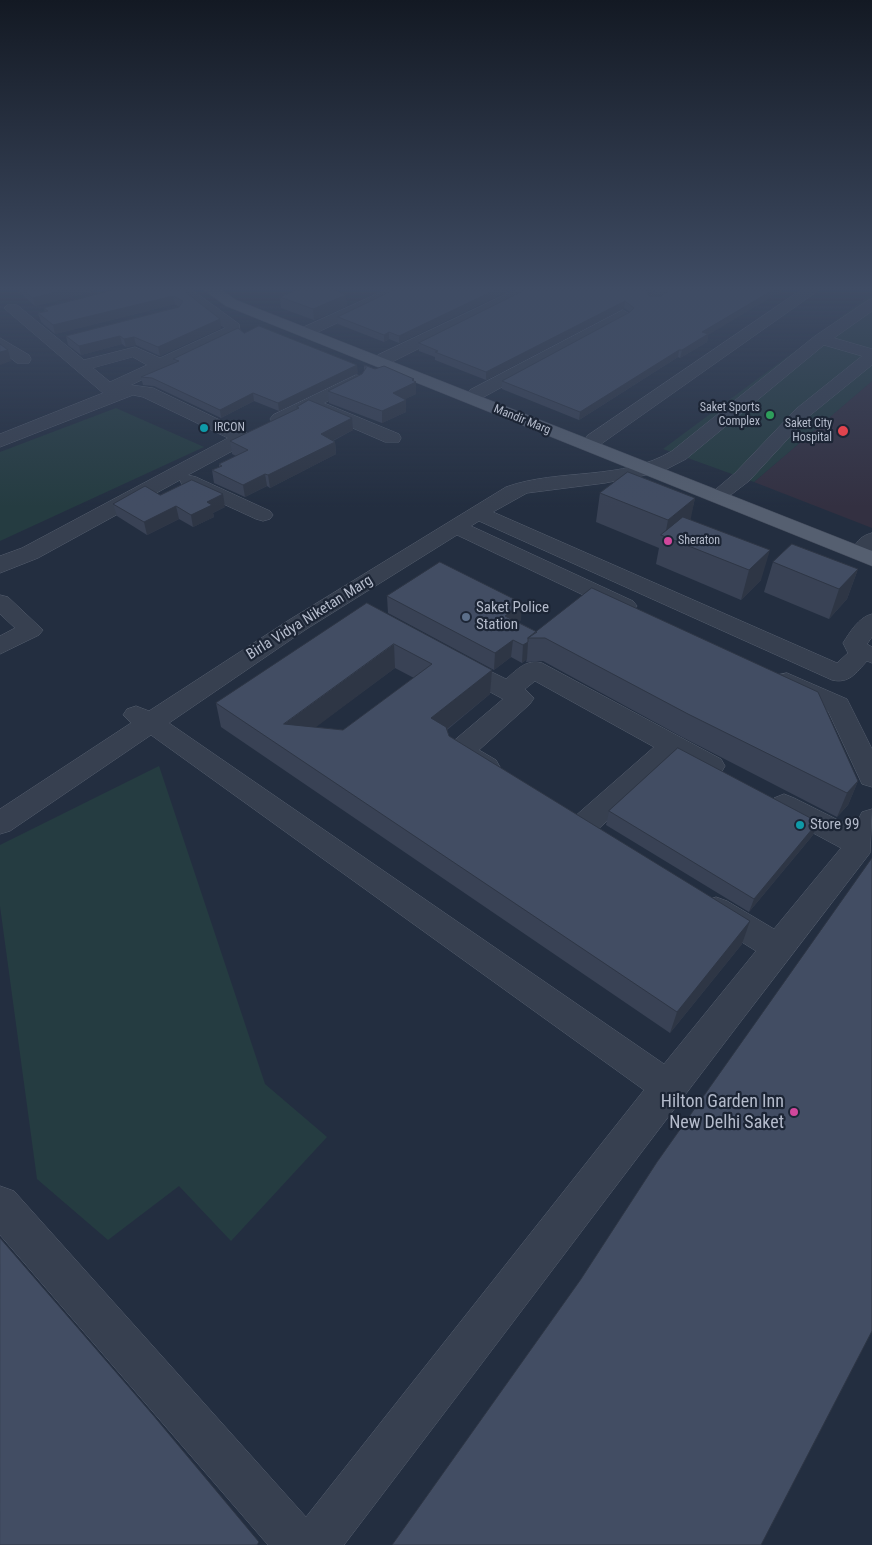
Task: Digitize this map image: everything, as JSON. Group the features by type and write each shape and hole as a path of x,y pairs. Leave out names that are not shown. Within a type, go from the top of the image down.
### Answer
{"main road":[{"name":"Mandir Marg","path":"382,362 589,443"},
{"name":"Mandir Marg","path":"392,362 476,394 589,443"},
{"path":"589,443 618,460 652,467 725,490 871,547"},
{"path":"652,467 871,547"}],"street":[{"path":"0,366 13,362"},
{"path":"75,362 111,392 133,390 147,392 256,431"},
{"path":"80,366 95,362"},
{"path":"154,362 160,365"},
{"path":"0,441 111,392 166,362"},
{"path":"476,394 536,362"},
{"path":"589,443 707,362"},
{"path":"652,467 679,455 793,362"},
{"path":"725,490 742,477 802,413 863,362"},
{"path":"2,562 30,553 174,474 356,380"},
{"path":"310,404 392,438"},
{"path":"365,612 332,595 488,484 602,470 618,460"},
{"name":"Birla Vidya Niketan Marg","path":"0,824 143,718 332,595 524,487 605,477 618,460"},
{"path":"174,474 263,514"},
{"path":"476,513 841,674 867,654 856,647 855,643 872,621"},
{"path":"456,526 643,614"},
{"path":"0,602 31,630 0,646"},
{"path":"440,654 521,698 460,751 510,781"},
{"path":"507,691 533,669 732,777"},
{"path":"767,672 838,705 872,776"},
{"path":"0,802 143,718 668,1087"},
{"path":"583,826 672,746"},
{"path":"314,1545 866,832 766,795"},
{"path":"559,811 608,842"},
{"path":"697,898 778,948"},
{"path":"0,1205 299,1545"}],"shaded area":[{"name":"Saket City Hospital","path":"872,381 872,528 754,482"}],"green space":[{"name":"Saket Sports Complex","path":"780,362 872,362 872,381 754,482 663,449"},
{"path":"116,408 204,447 0,541 0,452"},
{"path":"159,766 265,1084 327,1137 231,1241 179,1186 108,1240 37,1179 0,906 0,845"}],"building":[{"path":"176,362 350,362 357,365 278,403 253,393 220,410 152,378 141,377"},
{"path":"461,362 505,362 486,372"},
{"path":"537,362 660,362 580,412 502,381"},
{"path":"364,365 375,369 384,366 414,379 412,380 416,382 393,393 406,400 382,411 328,391 362,374 366,368"},
{"path":"309,400 352,418 321,434 335,442 268,475 265,474 243,485 212,470 222,466 219,464 248,450 230,441 299,408 297,407"},
{"path":"628,472 695,498 668,520 600,493"},
{"path":"192,480 223,494 207,502 212,505 191,515 176,506 144,522 113,504 145,486 160,495"},
{"path":"683,517 770,550 749,570 661,535"},
{"path":"792,544 858,569 839,589 773,562"},
{"path":"440,562 522,603 505,616 537,632 528,638 528,642 523,645 513,640 495,653 387,596"},
{"path":"592,588 818,692 858,781 847,793 688,714 545,638 528,638"},
{"path":"367,603 492,670 431,718 446,727 449,736 750,921 677,1012 216,703","holes":["394,644 432,664 343,730 284,724"]},
{"path":"678,748 818,822 754,899 609,811"},
{"path":"872,858 872,1331 761,1545 392,1545 581,1279 657,1162"},
{"path":"0,1238 153,1415 259,1542 257,1545 0,1545"}],"place":[{"name":"Saket Sports Complex","path":"770,415"},
{"name":"IRCON","path":"204,428"},
{"name":"Saket City Hospital","path":"843,431"},
{"name":"Sheraton","path":"668,541"},
{"name":"Saket Police Station","path":"466,617"},
{"name":"Store 99","path":"800,825"},
{"name":"Hilton Garden Inn New Delhi Saket","path":"794,1112"}]}
